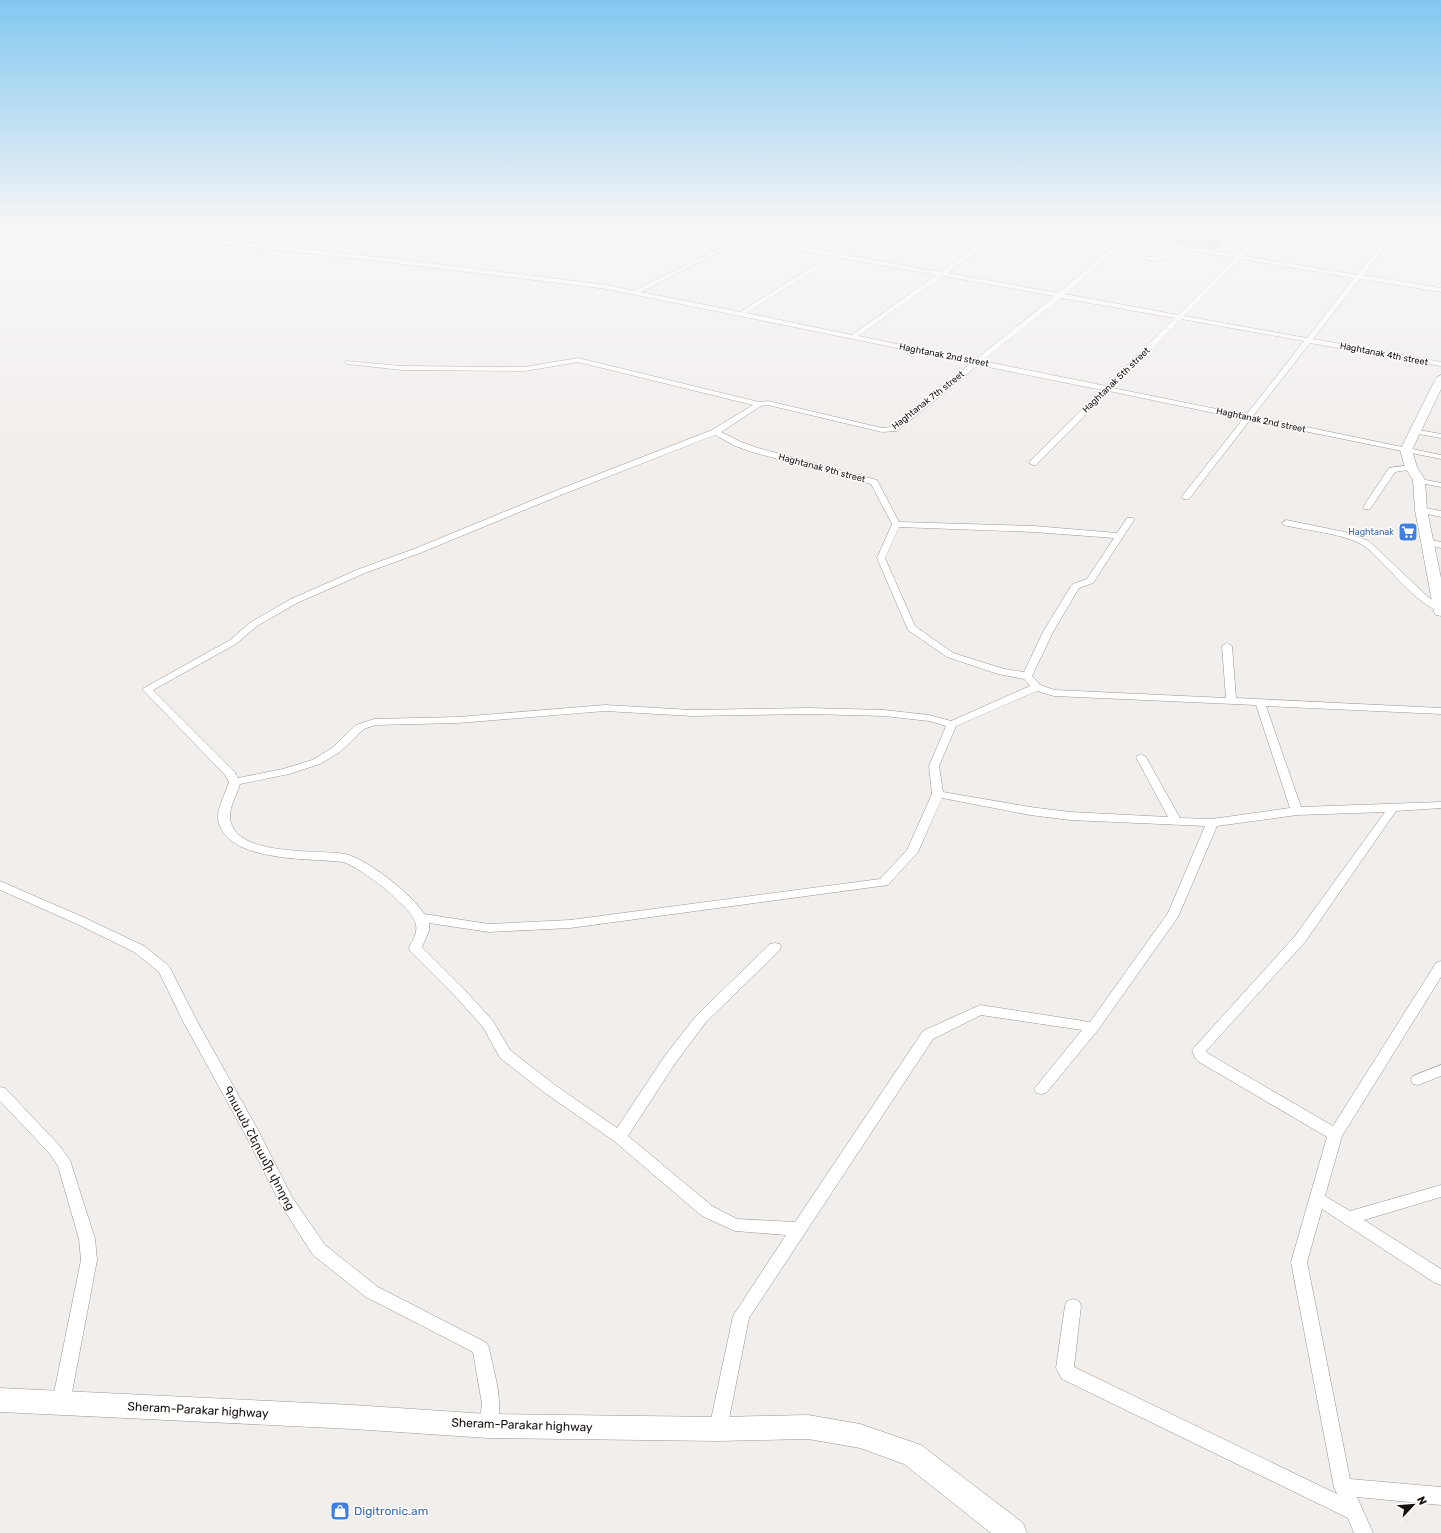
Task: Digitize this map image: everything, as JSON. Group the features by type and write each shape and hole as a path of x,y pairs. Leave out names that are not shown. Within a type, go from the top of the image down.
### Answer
{"main road":[{"path":"1440,604 1426,542 1421,510 1419,480 1412,467 1406,450 1441,378"},
{"name":"Sheram-Parakar highway","path":"0,1400 353,1417 488,1426 718,1429 808,1427 860,1436 912,1454 1013,1533"}],"street":[{"name":"Haghtanak 2nd street","path":"680,302 1441,456"},
{"path":"741,314 761,302"},
{"path":"853,337 903,302"},
{"name":"Haghtanak 7th street","path":"758,404 768,403 888,430 894,429 1052,302"},
{"name":"Haghtanak 4th street","path":"1091,302 1441,364"},
{"name":"Haghtanak 5th street","path":"1033,463 1196,302"},
{"path":"1186,497 1247,417 1339,302"},
{"path":"348,362 402,368 525,369 572,360 583,360 758,404"},
{"path":"235,782 226,768 147,689 233,642 254,624 294,601 362,571 417,551 558,493 715,432 758,404"},
{"path":"1416,431 1441,436"},
{"name":"Haghtanak 9th street","path":"715,432 738,444 755,450 874,482 896,524"},
{"path":"1367,507 1392,470 1412,467"},
{"path":"1419,480 1441,485"},
{"path":"1421,510 1441,514"},
{"path":"1027,676 1048,632 1076,586 1090,581 1130,520"},
{"path":"1286,523 1342,534 1366,543 1425,599 1440,604"},
{"path":"1120,536 1041,529 896,524 881,558 911,628 950,655 1002,672 1027,676 1036,687 1054,693 1441,711"},
{"path":"1426,542 1441,545"},
{"path":"1227,646 1231,702"},
{"path":"235,782 285,772 316,762 336,750 360,727 374,722 458,720 605,708 692,713 809,711 884,713 929,718 952,724 1036,687"},
{"path":"1260,703 1297,811"},
{"path":"420,917 489,928 570,924 884,882 912,852 938,794 934,766 952,724"},
{"path":"1141,758 1176,821"},
{"path":"235,782 224,816 228,830 237,839 254,849 316,857 345,858 368,870 406,899 420,917 423,929 415,948 459,992 488,1024 505,1054 550,1089 619,1137 707,1210 735,1225 799,1229"},
{"path":"938,794 1030,811 1064,815 1212,823 1297,811 1441,805"},
{"path":"1335,1135 1204,1058 1200,1054 1200,1050 1300,938 1393,808"},
{"path":"1041,1089 1093,1027 1174,914 1212,823"},
{"name":"Գուսան Շերամի փողոց","path":"0,885 79,920 139,950 164,969 191,1023 253,1134 286,1201 319,1250 372,1292 481,1348 491,1404 488,1426"},
{"path":"619,1137 669,1061 701,1019 775,947"},
{"path":"1364,1533 1343,1487 1299,1262 1335,1135 1441,966"},
{"path":"718,1429 741,1316 928,1035 980,1010 1093,1027"},
{"path":"1418,1080 1441,1070"},
{"path":"0,1092 54,1149 65,1164 87,1239 89,1260 61,1403"},
{"path":"1348,1218 1441,1191"},
{"path":"1317,1198 1441,1278"},
{"path":"1073,1306 1065,1368 1068,1373 1353,1511"},
{"path":"1343,1487 1441,1496"}],"place":[{"name":"Haghtanak","path":"1408,532"},
{"name":"Digitronic.am","path":"340,1511"}]}
